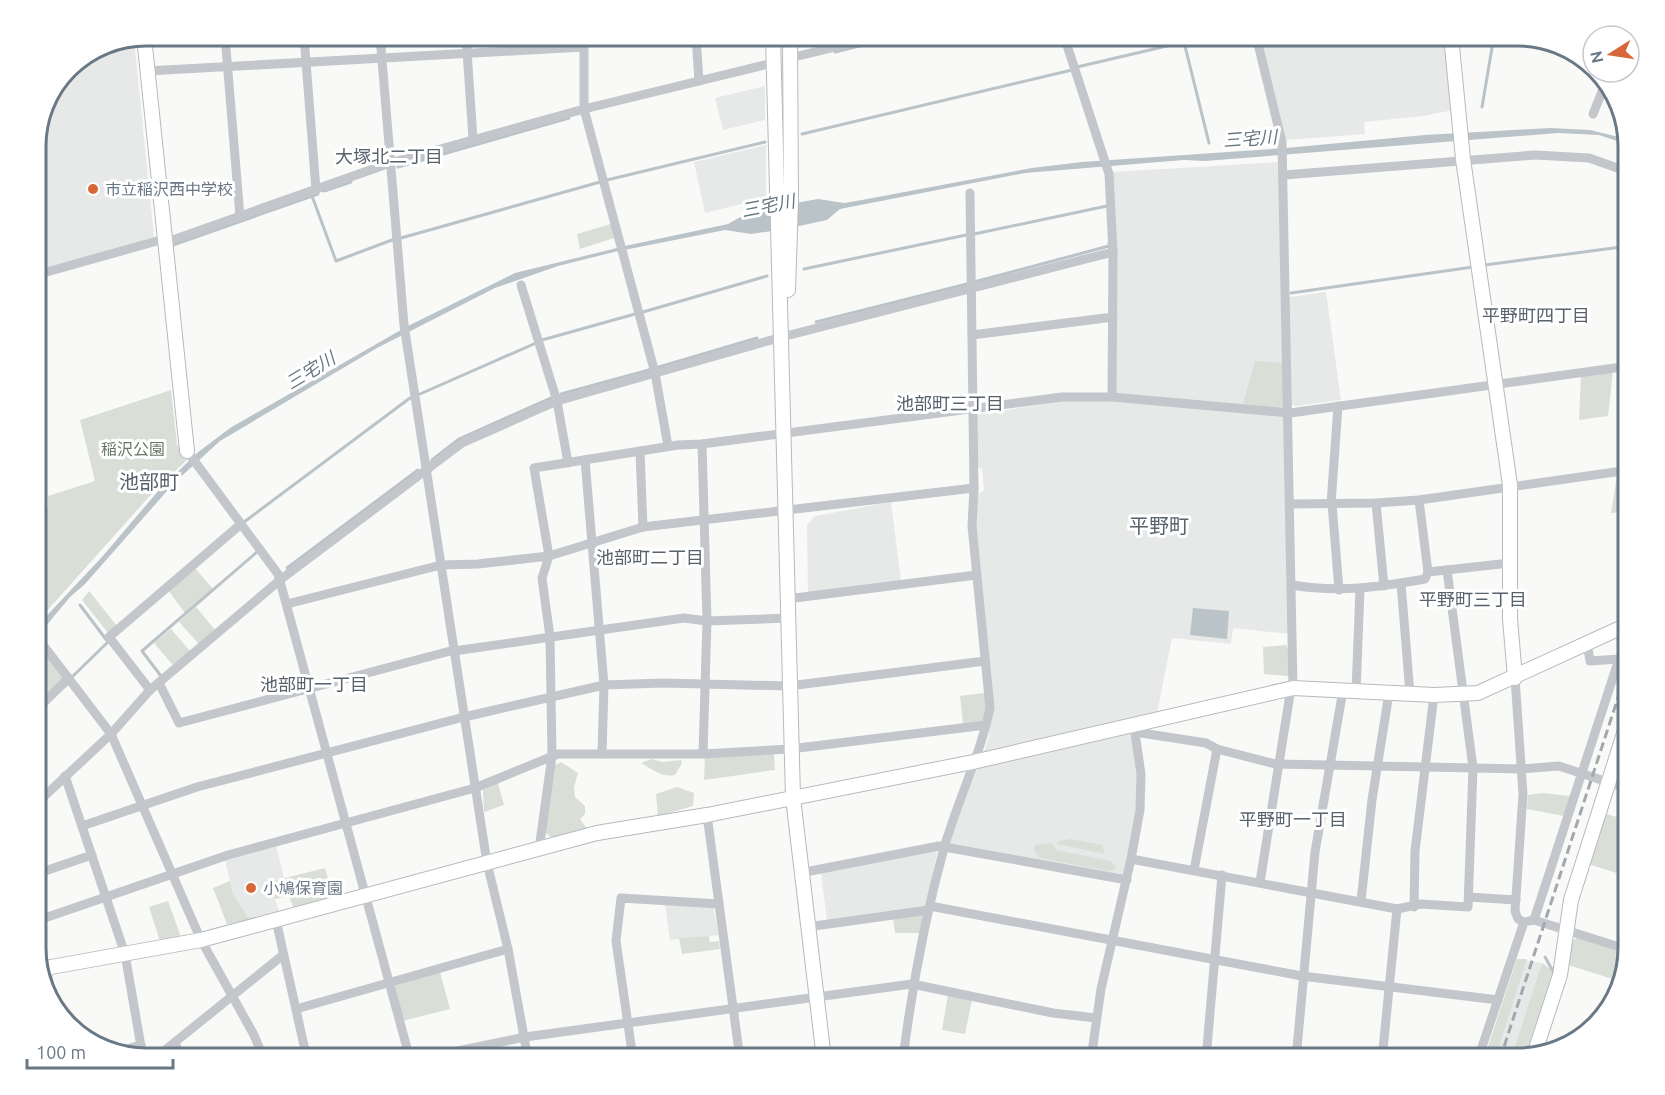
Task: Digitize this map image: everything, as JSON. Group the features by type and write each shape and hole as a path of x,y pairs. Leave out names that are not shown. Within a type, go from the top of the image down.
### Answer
{"street":[{"path":"145,46 188,453 280,580 407,1048"},
{"path":"226,46 240,217"},
{"path":"305,46 316,189"},
{"path":"381,46 404,325 487,863 508,949 527,1048"},
{"path":"467,46 473,139"},
{"path":"697,46 699,81"},
{"path":"773,46 784,202"},
{"path":"790,46 782,337 790,749 792,798 800,873 823,1048"},
{"path":"790,58 839,46"},
{"path":"1067,46 1108,169 1113,252 1112,397"},
{"path":"1258,46 1282,144 1284,175 1292,585 1292,688 1260,882"},
{"path":"1452,46 1462,154 1510,486 1510,619 1523,794 1516,900 1518,919 1524,922 1534,920 1618,947"},
{"path":"147,70 584,47 584,109 655,373 668,446"},
{"path":"47,272 164,241 240,217 390,163 473,139 584,109 773,63"},
{"path":"1593,114 1602,91"},
{"path":"1284,175 1462,154 1563,155 1589,159 1618,168"},
{"path":"904,1048 912,984 945,847 973,762 984,738 990,708 972,526 974,488 970,193"},
{"path":"47,793 111,734 150,690 280,580 462,443 557,401 782,337 1113,252"},
{"path":"521,285 557,401 568,463"},
{"path":"972,335 1113,317"},
{"path":"539,849 552,756 550,637 542,578 549,556 534,468 668,446 702,444 1062,397 1112,397 1290,413 1618,367"},
{"path":"1338,406 1332,504 1339,590"},
{"path":"702,444 707,621 703,754"},
{"path":"640,451 643,527"},
{"path":"585,460 604,686 602,754"},
{"path":"1291,504 1419,500 1618,471"},
{"path":"287,604 441,565 478,564 549,556 643,527 974,488"},
{"path":"1292,585 1339,590 1425,579 1428,572 1419,500"},
{"path":"1376,503 1384,586"},
{"path":"150,690 109,637 241,524"},
{"path":"1428,572 1510,563"},
{"path":"1131,859 1312,891 1397,909 1414,908 1421,904 1468,907 1473,768 1448,570"},
{"path":"787,599 976,575"},
{"path":"1401,583 1410,694"},
{"path":"1297,1048 1315,852 1330,765 1350,691 1360,589"},
{"path":"159,683 178,723 454,650 684,618 707,621 788,618"},
{"path":"48,968 201,940 597,833 707,815 1135,729 1292,688 1434,695 1463,695 1492,689 1618,630"},
{"path":"1587,643 1590,661 1618,659"},
{"path":"47,650 111,734 201,940 258,1048"},
{"path":"82,826 197,787 464,717 604,686 789,686 985,661"},
{"path":"1534,920 1618,662"},
{"path":"47,699 69,678"},
{"path":"1361,901 1377,766 1389,693"},
{"path":"1414,908 1415,851 1434,695"},
{"path":"47,917 173,876 228,855 475,788 552,756 703,754 790,749 986,725"},
{"path":"1135,729 1206,743 1217,749 1279,764 1522,769 1559,766 1618,785"},
{"path":"1092,1048 1096,1018 1127,880 1141,796 1139,753 1135,729"},
{"path":"1194,870 1217,749"},
{"path":"1537,1047 1560,975 1571,900 1618,752"},
{"path":"65,776 126,954 141,1045 133,1047"},
{"path":"707,815 738,1048"},
{"path":"800,873 945,847 1127,880"},
{"path":"47,870 92,855"},
{"path":"1207,1048 1222,875"},
{"path":"1469,897 1516,900"},
{"path":"631,1048 616,941 621,898 719,904"},
{"path":"807,927 930,908 1302,976 1498,1000"},
{"path":"1383,1048 1397,909"},
{"path":"276,920 305,1048"},
{"path":"1482,1048 1524,922"},
{"path":"296,1009 508,949"},
{"path":"168,1048 284,955"},
{"path":"483,1048 525,1036 912,984 1053,1013 1096,1018"},
{"path":"175,1043 177,1048"}],"shaded area":[{"path":"1262,46 1447,46 1454,110 1423,116 1364,122 1365,134 1286,140"},
{"name":"市立稲沢西中学校","path":"135,47 154,237 47,268 47,140 50,121 57,102 67,86 81,71 97,60 127,48"},
{"path":"765,86 765,120 723,130 715,98"},
{"path":"1550,128 1590,130 1618,137 1618,141 1599,135 1558,133 1025,173 840,209 827,220 785,229 751,234 725,230 614,252 558,266 495,288 377,348 220,441 174,483 47,625 47,615 102,557 159,490 197,453 230,428 406,327 515,273 728,224 751,211 818,199 844,203 1032,168 1082,162 1286,148 1425,135"},
{"path":"766,145 766,198 705,213 694,162"},
{"path":"1280,162 1283,298 1326,292 1341,400 1296,406 1285,403 1255,362 1242,411 1279,414 1285,418 1289,634 1233,628 1231,644 1172,638 1157,714 1131,720 1139,791 1124,873 1121,876 952,845 950,841 988,740 993,709 974,529 977,495 984,490 982,469 977,466 977,415 1061,401 1115,400 1113,172"},
{"path":"891,502 901,581 808,593 807,525 815,516"},
{"path":"1193,608 1229,611 1227,639 1190,635"},
{"name":"小鳩保育園","path":"276,845 284,878 269,882 280,914 250,921 233,894 225,860"},
{"path":"938,849 926,905 923,908 827,921 821,872"},
{"path":"665,904 713,907 719,935 670,940"},
{"path":"1517,959 1542,963 1553,971 1528,1048 1488,1048"}],"green space":[{"path":"611,224 614,238 580,249 577,234"},
{"path":"1255,361 1284,363 1285,406 1280,409 1243,404"},
{"path":"1613,371 1608,416 1579,420 1581,376"},
{"name":"稲沢公園","path":"171,390 177,445 188,459 156,489 47,611 48,496 95,481 80,420"},
{"path":"1617,476 1618,512 1611,513"},
{"path":"194,567 213,589 185,613 168,590"},
{"path":"89,591 117,626 108,633 82,600"},
{"path":"196,607 215,630 199,644 179,622"},
{"path":"171,629 190,651 173,665 154,643"},
{"path":"1286,645 1289,676 1264,674 1263,647"},
{"path":"47,657 64,678 47,694"},
{"path":"985,693 987,708 982,721 963,724 960,696"},
{"path":"774,754 775,770 704,780 705,757"},
{"path":"652,759 662,762 681,760 682,763 675,775 670,776 641,763"},
{"path":"561,762 578,773 574,787 575,797 585,806 585,814 580,819 588,830 552,838 545,832 554,766"},
{"path":"498,783 504,805 484,812 483,790"},
{"path":"677,787 694,793 693,806 658,816 656,794"},
{"path":"1542,793 1570,796 1564,816 1527,809 1528,795"},
{"path":"1604,813 1618,817 1618,874 1588,864"},
{"path":"1071,839 1102,845 1105,854 1057,844 1059,841"},
{"path":"1051,843 1056,850 1111,861 1116,867 1108,871 1040,858 1034,850 1035,845"},
{"path":"325,868 334,899 294,909 289,896 275,899 269,882"},
{"path":"230,881 233,894 249,919 227,924 213,888"},
{"path":"168,901 181,937 160,941 149,907"},
{"path":"921,913 924,917 920,933 895,933 893,918"},
{"path":"709,936 710,942 719,941 720,949 682,954 679,938"},
{"path":"1577,938 1618,951 1613,979 1568,965 1572,941"},
{"path":"1517,959 1527,959 1499,1048 1488,1048"},
{"path":"1542,963 1553,971 1528,1048 1515,1048"},
{"path":"440,972 450,1009 402,1021 394,986"},
{"path":"948,995 972,1000 965,1034 942,1030"}],"waterway":[{"path":"835,52 859,46"},
{"path":"1077,67 1167,46"},
{"path":"1185,46 1209,143"},
{"path":"1482,107 1492,46"},
{"path":"802,134 1072,70"},
{"path":"398,167 569,118"},
{"path":"607,180 765,142"},
{"path":"324,191 351,182"},
{"path":"401,238 600,182"},
{"path":"173,245 318,194"},
{"path":"312,196 336,261 392,240"},
{"path":"974,234 1107,206"},
{"path":"804,269 966,235"},
{"path":"974,282 1109,246 1109,243"},
{"path":"1485,265 1618,247"},
{"path":"1291,293 1473,267"},
{"path":"643,312 767,276"},
{"path":"816,322 967,284"},
{"path":"542,340 635,314"},
{"path":"659,367 757,338"},
{"path":"420,394 536,343"},
{"path":"561,394 649,370"},
{"path":"432,460 459,439 553,397"},
{"path":"244,522 410,398"},
{"path":"287,568 418,470"},
{"path":"161,676 142,651 257,552"},
{"path":"73,676 108,642 80,605"},
{"path":"1545,957 1554,973"}],"railway":[{"path":"1504,1048 1618,698"}],"place":[{"name":"市立稲沢西中学校","path":"93,189"},
{"name":"小鳩保育園","path":"251,888"}],"district":[{"name":"大塚北二丁目","path":"389,156"},
{"name":"平野町四丁目","path":"1536,315"},
{"name":"池部町三丁目","path":"950,403"},
{"name":"池部町","path":"149,481"},
{"name":"平野町","path":"1159,525"},
{"name":"池部町二丁目","path":"650,557"},
{"name":"平野町三丁目","path":"1473,599"},
{"name":"池部町一丁目","path":"314,684"},
{"name":"平野町一丁目","path":"1293,819"}],"water label":[{"name":"三宅川","path":"1250,138"},
{"name":"三宅川","path":"768,205"},
{"name":"三宅川","path":"310,370"}]}
